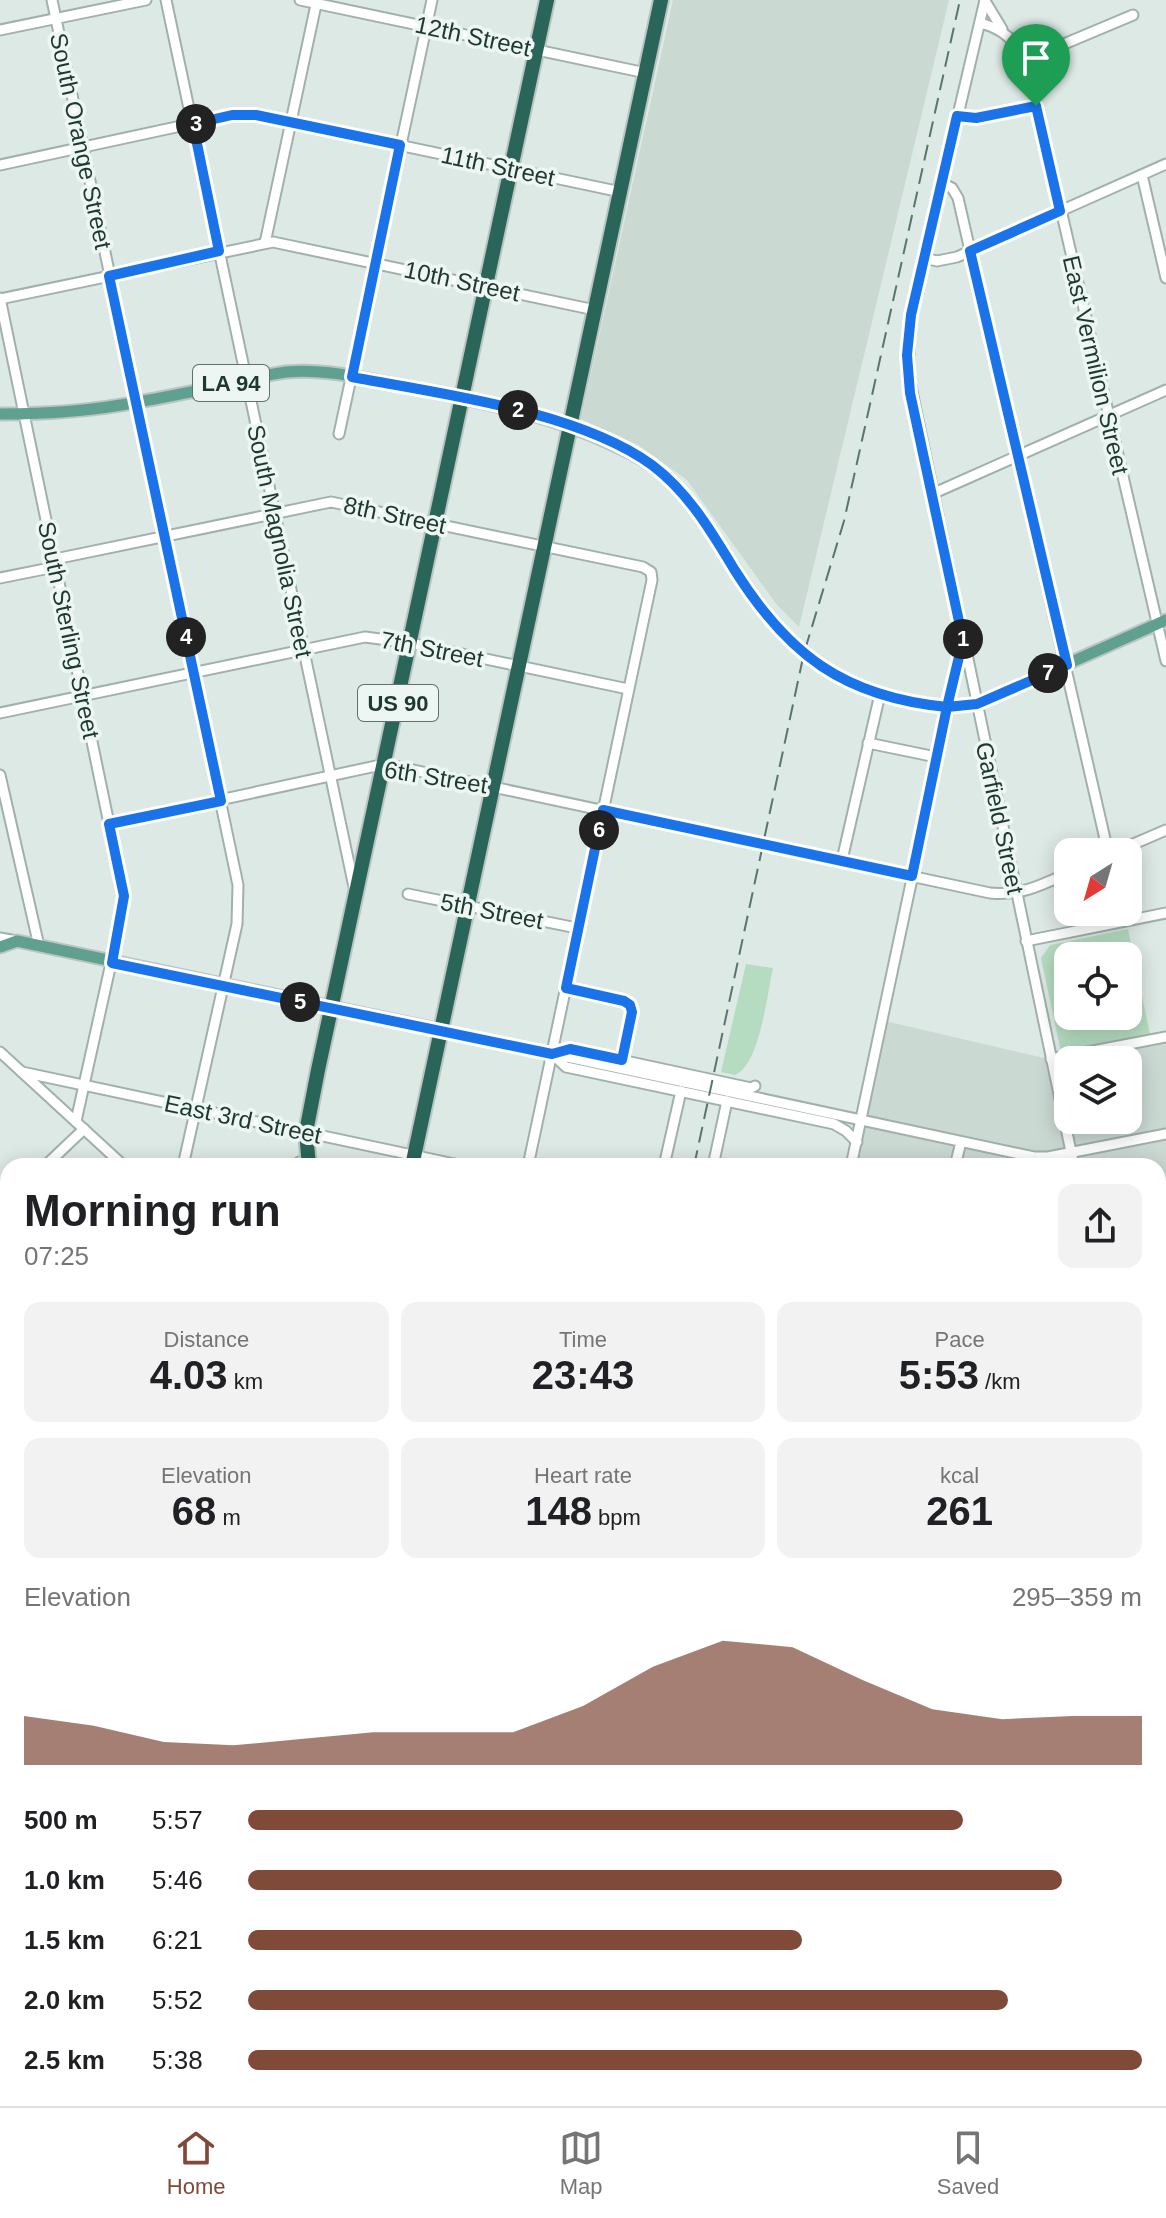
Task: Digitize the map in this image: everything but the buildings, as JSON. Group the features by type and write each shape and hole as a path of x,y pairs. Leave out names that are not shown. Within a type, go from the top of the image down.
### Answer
{"highway":[{"name":"US 90","path":"303,1158 355,894 547,0"},
{"path":"415,1158 661,0"}],"main road":[{"name":"LA 94","path":"0,414 83,410 288,372 312,371 462,398"},
{"path":"462,398 570,426 638,457 670,480 696,510 766,616 782,634 834,675 880,694 947,707 977,704 1162,622"},
{"path":"0,947 17,941 441,1030"}],"street":[{"name":"South Orange Street","path":"52,0 236,872 239,909 185,1158"},
{"path":"0,30 146,0"},
{"name":"South Magnolia Street","path":"166,0 355,894"},
{"name":"12th Street","path":"300,0 646,73"},
{"path":"339,434 432,0"},
{"name":"Garfield Street","path":"985,1 911,315 907,355 910,393 1072,1158"},
{"name":"East Vermilion Street","path":"985,1 1026,60 1108,415 1162,622 1166,661"},
{"path":"265,243 317,2"},
{"path":"1026,60 1133,15"},
{"path":"980,23 1002,29"},
{"path":"957,116 976,118 1036,106"},
{"name":"11th Street","path":"0,165 242,114 621,192"},
{"path":"924,258 943,261 970,251 1166,164"},
{"path":"1142,175 1166,278"},
{"path":"941,183 956,192 1105,838"},
{"name":"10th Street","path":"0,298 219,251 282,243 595,310"},
{"name":"South Sterling Street","path":"0,298 124,896 76,1121"},
{"path":"932,494 1166,390"},
{"name":"8th Street","path":"0,578 50,568 60,558 331,502 643,567 651,572 652,580 628,689"},
{"name":"7th Street","path":"0,713 365,637 410,643 628,689"},
{"path":"853,1158 963,640"},
{"path":"530,1158 628,689"},
{"path":"842,860 880,694"},
{"path":"868,743 936,757"},
{"name":"6th Street","path":"109,824 385,764 990,893 1016,894"},
{"path":"0,775 39,946"},
{"path":"1142,840 1166,830"},
{"path":"1016,894 1054,879"},
{"name":"5th Street","path":"408,894 577,928"},
{"path":"1026,941 1166,913"},
{"path":"0,938 17,941"},
{"path":"566,988 630,1005 632,1012 622,1060"},
{"path":"441,1030 1038,1158 1166,1134"},
{"path":"1051,1059 1166,1037"},
{"path":"552,1054 570,1049 751,1088 755,1086"},
{"path":"0,1052 115,1158"},
{"path":"552,1054 566,1067 834,1124 857,1142"},
{"name":"East 3rd Street","path":"22,1072 306,1132 403,1158"},
{"path":"666,1158 681,1091"},
{"path":"715,1158 727,1101"},
{"path":"53,1158 84,1129"},
{"path":"957,1158 961,1142"}],"shaded area":[{"path":"673,0 949,0 799,627 777,605 687,480 638,445 581,419"},
{"path":"885,1021 1054,1060 1054,1134 1142,1134 1142,1046 1166,1041 1166,1158 858,1158"}],"green space":[{"path":"1128,929 1131,942 1065,942"},
{"path":"1054,944 1054,1019 1041,958"},
{"path":"746,964 773,968 756,1044 744,1069 735,1075 721,1072"},
{"path":"1142,996 1150,1034 1091,1046 1060,1046 1056,1030 1142,1030"}],"railway":[{"path":"696,1158 804,653 844,521 960,0"}],"route":[{"path":"1036,106 976,118 957,116 911,315 907,355 910,393 963,640 947,707 899,699 849,683 804,653 766,616 681,492 638,457 546,418 352,377 400,145 256,115 232,115 193,124 219,251 109,276 221,801 109,824 124,896 112,963 552,1054 570,1049 622,1060 632,1012 630,1005 566,988 603,810 912,876 947,707 977,704 1067,665 970,251 1060,211 1036,106"}]}
